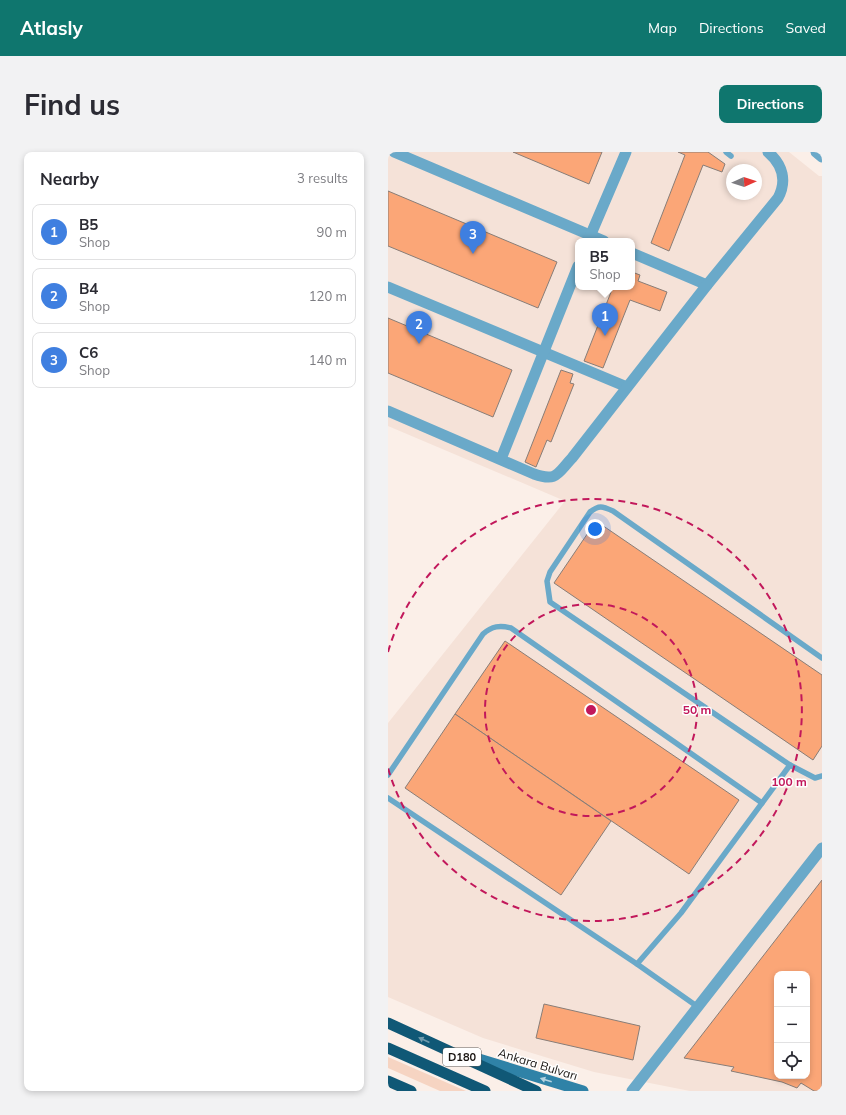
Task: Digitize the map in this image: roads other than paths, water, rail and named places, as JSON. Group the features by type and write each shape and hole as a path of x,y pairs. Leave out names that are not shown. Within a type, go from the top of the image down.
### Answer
{"highway":[{"name":"D180","path":"388,1023 536,1091"},
{"name":"D180","path":"388,1048 485,1091"},
{"path":"388,1081 411,1091"}],"main road":[{"name":"Ankara Bulvarı","path":"440,1047 583,1091"}],"street":[{"path":"394,152 590,238 626,152"},
{"path":"388,411 544,477 549,478 556,476 572,458 707,285 778,198 783,186 782,171 778,163 768,152"},
{"path":"816,152 822,157"},
{"path":"635,254 707,285"},
{"path":"501,460 575,273"},
{"path":"388,288 627,387"},
{"path":"632,1091 822,848"}],"lane":[{"path":"726,152 731,156"},
{"path":"822,658 613,511 603,507 596,508 590,512 550,572 547,581 550,602 790,765 815,778 822,776"},
{"path":"388,775 483,634 493,627 505,626 511,628 762,803"},
{"path":"637,964 681,913 790,765"},
{"path":"388,798 699,1007"}],"place":[{"name":"C6","path":"473,254"},
{"name":"B5","path":"605,336"},
{"name":"B4","path":"419,344"}]}
